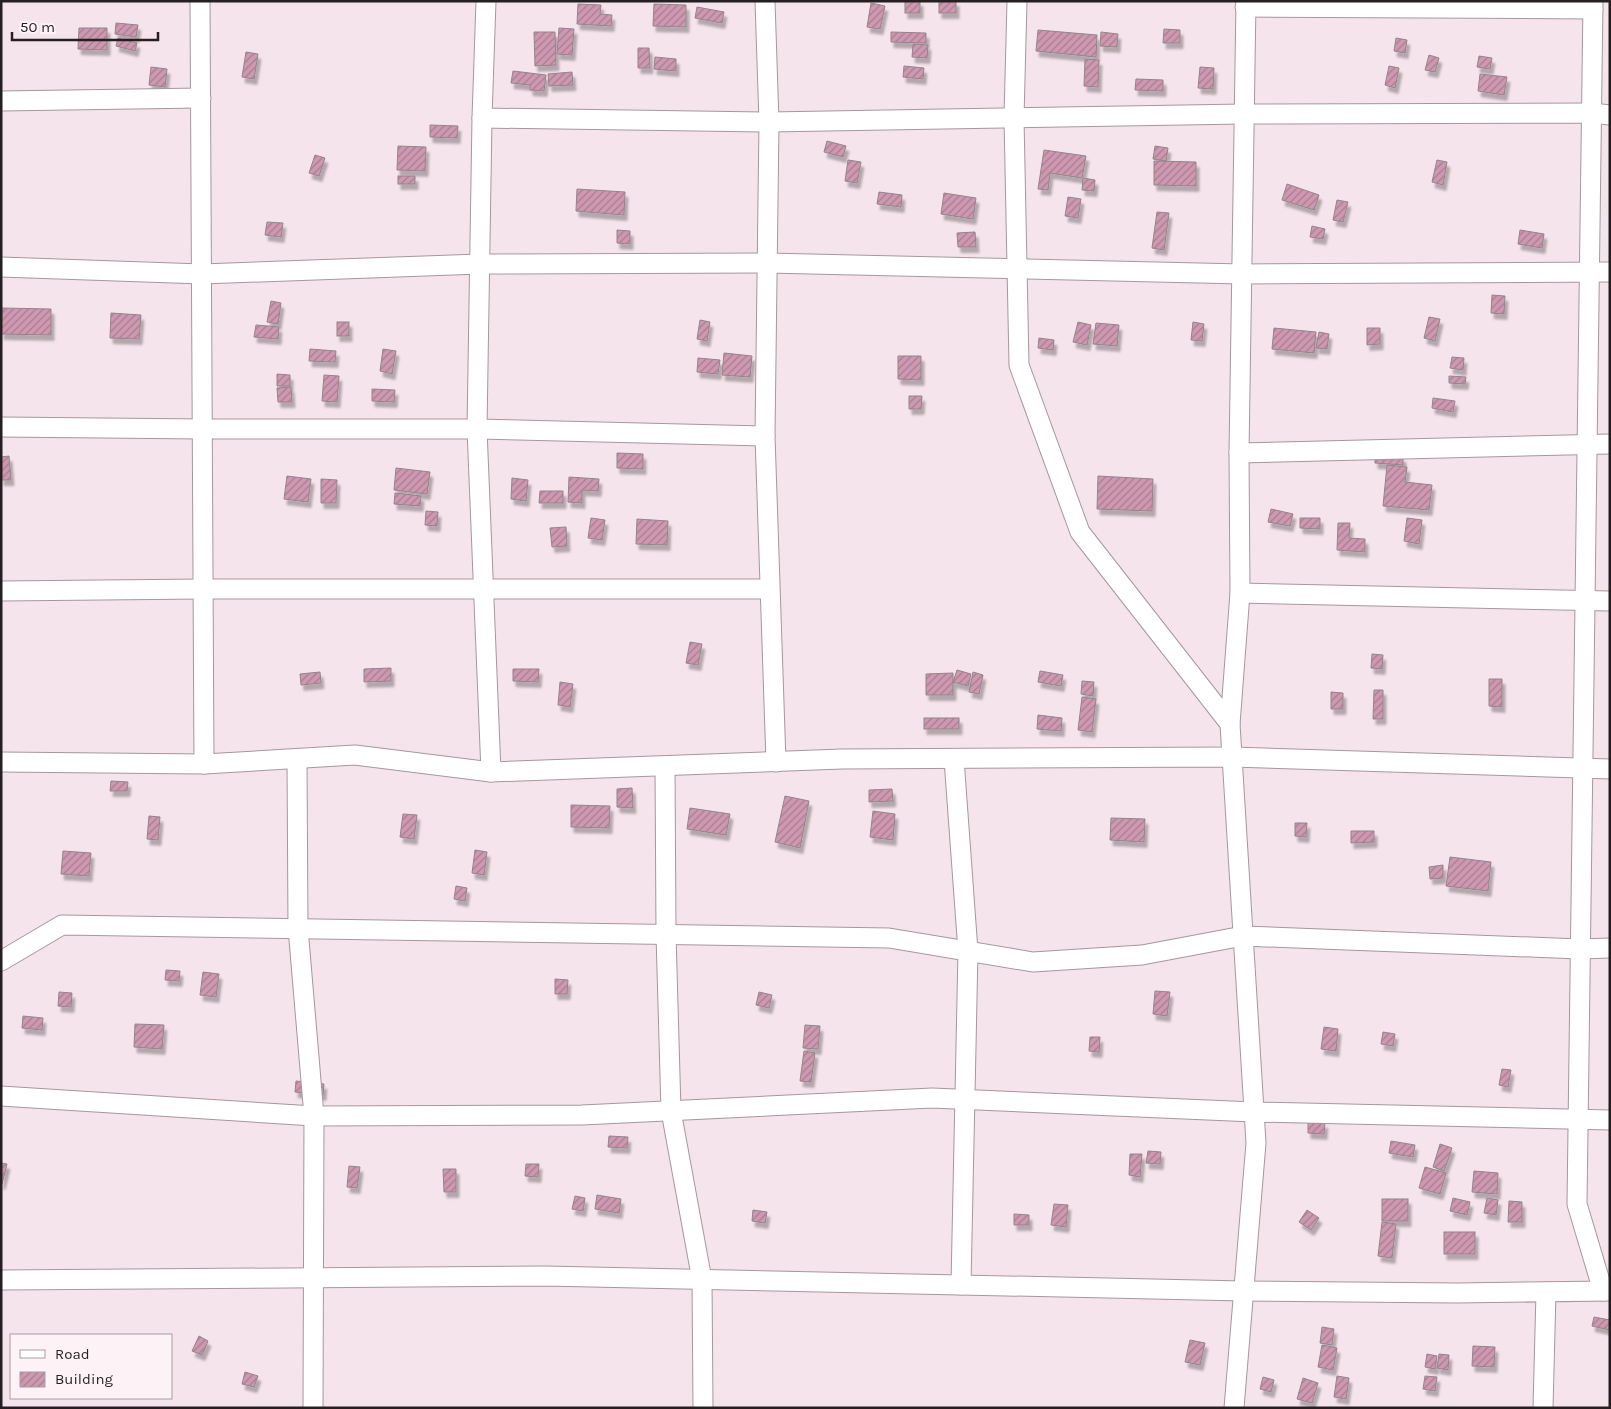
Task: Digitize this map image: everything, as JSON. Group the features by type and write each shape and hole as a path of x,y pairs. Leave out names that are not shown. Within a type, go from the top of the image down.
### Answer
{"street":[{"path":"200,1 204,764"},
{"path":"486,1 482,118 477,429 491,772"},
{"path":"765,1 769,122 766,436 776,762"},
{"path":"1017,1 1014,118 1019,365 1080,532 1230,724"},
{"path":"1,1280 545,1276 1244,1291 1457,1293 1607,1291 1577,1204 1589,272 1601,114 1593,5 1246,4 1239,453 1240,593 1230,724 1256,1144 1244,1291 1234,1408"},
{"path":"1,101 201,98"},
{"path":"482,118 769,122 1244,114 1601,114"},
{"path":"1,267 202,274 480,264 767,263 1242,274 1610,272"},
{"path":"1,426 203,429 477,429 766,436"},
{"path":"1239,453 1610,444"},
{"path":"1,591 770,589"},
{"path":"1240,593 1610,601"},
{"path":"1,762 204,764 355,755 491,772 842,759 1232,757 1610,769"},
{"path":"297,758 298,928 314,1116 313,1408"},
{"path":"954,759 968,951 961,1285"},
{"path":"665,766 666,934 671,1110 702,1280 703,1408"},
{"path":"1,961 62,925 889,938 1033,962 1142,955 1243,936 1580,949 1610,948"},
{"path":"1,1096 314,1116 582,1115 932,1098 1254,1112 1610,1120"},
{"path":"1543,1408 1546,1292"}],"building":[{"path":"905,1 920,1 920,13 905,13"},
{"path":"939,1 956,1 956,13 939,13"},
{"path":"871,3 885,6 880,29 867,27"},
{"path":"578,4 601,5 600,14 612,15 611,26 577,24"},
{"path":"654,4 686,5 686,27 653,26"},
{"path":"697,7 724,12 722,23 695,18"},
{"path":"116,23 138,25 136,37 115,34"},
{"path":"79,28 107,28 107,50 78,49"},
{"path":"559,28 574,29 572,55 557,54"},
{"path":"1164,29 1180,30 1180,43 1163,43"},
{"path":"1038,30 1097,35 1096,57 1036,51"},
{"path":"534,32 555,32 556,65 535,66"},
{"path":"891,32 926,33 926,43 891,42"},
{"path":"1101,32 1118,34 1117,47 1100,46"},
{"path":"118,38 137,43 135,51 116,46"},
{"path":"1396,38 1407,40 1405,53 1394,51"},
{"path":"913,44 928,45 927,58 912,57"},
{"path":"638,48 649,48 650,68 638,68"},
{"path":"246,52 258,54 254,79 242,77"},
{"path":"1429,55 1439,58 1435,72 1425,70"},
{"path":"1479,56 1492,58 1490,69 1477,67"},
{"path":"655,57 676,59 676,71 654,69"},
{"path":"1085,59 1099,60 1098,87 1084,86"},
{"path":"904,66 924,68 923,79 903,77"},
{"path":"1389,66 1399,68 1395,88 1385,85"},
{"path":"151,67 167,69 165,87 149,85"},
{"path":"1200,67 1214,68 1213,89 1198,88"},
{"path":"513,71 546,75 544,91 530,90 530,85 511,83"},
{"path":"572,72 573,85 549,86 548,74"},
{"path":"1480,74 1507,77 1504,95 1478,91"},
{"path":"1136,79 1163,80 1163,91 1135,90"},
{"path":"430,125 458,126 457,138 430,137"},
{"path":"827,141 846,146 843,157 824,152"},
{"path":"398,146 426,147 425,171 397,170"},
{"path":"1155,146 1168,148 1166,161 1153,159"},
{"path":"1044,150 1086,156 1082,178 1050,173 1048,190 1038,189"},
{"path":"315,155 325,158 319,176 309,173"},
{"path":"848,160 861,162 857,183 845,181"},
{"path":"1437,160 1447,162 1443,185 1432,182"},
{"path":"1154,161 1196,162 1196,186 1154,185"},
{"path":"398,176 415,176 415,184 398,184"},
{"path":"1083,178 1095,180 1094,191 1082,190"},
{"path":"1287,184 1319,195 1314,210 1282,200"},
{"path":"577,189 625,192 624,215 576,211"},
{"path":"879,192 902,195 901,207 877,204"},
{"path":"944,193 976,198 973,219 941,214"},
{"path":"1068,197 1081,199 1078,218 1065,216"},
{"path":"1337,200 1348,202 1343,222 1333,220"},
{"path":"1157,212 1169,213 1164,250 1152,248"},
{"path":"267,222 283,223 281,237 265,235"},
{"path":"1312,226 1325,229 1323,239 1310,237"},
{"path":"617,230 630,231 630,244 617,243"},
{"path":"1520,230 1544,234 1542,248 1518,244"},
{"path":"975,232 976,247 958,247 957,233"},
{"path":"1492,295 1505,296 1504,314 1491,313"},
{"path":"271,301 281,303 278,324 267,322"},
{"path":"2,308 51,309 51,335 1,334"},
{"path":"111,313 141,315 139,339 110,338"},
{"path":"1429,317 1440,319 1435,341 1424,338"},
{"path":"700,320 710,322 707,341 697,339"},
{"path":"337,322 349,322 349,336 337,336"},
{"path":"1078,322 1091,325 1087,345 1073,342"},
{"path":"1193,322 1204,324 1202,341 1191,340"},
{"path":"1096,323 1119,325 1117,346 1093,344"},
{"path":"256,325 279,327 278,339 254,337"},
{"path":"1274,328 1316,332 1314,353 1272,349"},
{"path":"1367,328 1380,328 1380,344 1367,345"},
{"path":"1319,332 1329,334 1327,349 1316,348"},
{"path":"1039,338 1054,340 1053,350 1038,348"},
{"path":"310,349 336,351 335,362 309,361"},
{"path":"383,349 396,351 392,374 380,371"},
{"path":"724,353 752,356 750,377 722,375"},
{"path":"898,356 921,356 921,380 898,379"},
{"path":"1452,357 1464,358 1463,370 1450,368"},
{"path":"698,358 720,360 718,374 697,372"},
{"path":"277,374 290,375 290,386 277,386"},
{"path":"324,375 339,376 337,402 322,401"},
{"path":"1449,376 1466,377 1465,384 1449,383"},
{"path":"291,387 292,402 278,402 277,388"},
{"path":"372,389 395,390 394,402 372,401"},
{"path":"909,396 922,396 921,409 909,409"},
{"path":"1433,398 1455,401 1453,412 1432,408"},
{"path":"617,453 643,454 643,469 617,468"},
{"path":"1375,454 1403,457 1403,465 1375,463"},
{"path":"9,456 11,480 1,480 1,457"},
{"path":"1387,465 1407,467 1405,482 1432,485 1429,510 1383,506"},
{"path":"396,468 430,472 427,494 394,490"},
{"path":"287,476 311,479 308,502 284,499"},
{"path":"1098,476 1153,479 1152,511 1097,509"},
{"path":"569,477 599,479 598,491 582,490 582,503 568,502"},
{"path":"512,478 528,480 526,501 511,499"},
{"path":"321,479 337,480 336,503 321,503"},
{"path":"540,491 563,491 563,503 539,503"},
{"path":"395,493 421,496 420,506 394,504"},
{"path":"1271,509 1293,514 1290,526 1268,522"},
{"path":"426,511 438,512 437,526 425,525"},
{"path":"591,518 605,520 602,540 588,538"},
{"path":"1300,518 1320,518 1320,529 1300,528"},
{"path":"1407,518 1422,520 1419,544 1404,541"},
{"path":"637,519 668,521 667,545 636,544"},
{"path":"1338,523 1350,523 1349,538 1365,539 1365,552 1337,550"},
{"path":"566,527 567,546 552,547 550,528"},
{"path":"690,642 702,644 698,665 686,663"},
{"path":"1372,654 1383,655 1382,669 1371,668"},
{"path":"391,668 391,681 364,682 364,669"},
{"path":"513,669 539,669 538,682 513,681"},
{"path":"957,670 971,674 968,686 953,682"},
{"path":"1040,671 1063,675 1061,686 1038,682"},
{"path":"320,672 321,683 301,685 300,674"},
{"path":"973,672 983,675 979,694 969,692"},
{"path":"953,673 953,695 926,695 926,674"},
{"path":"1489,679 1502,679 1502,707 1489,706"},
{"path":"1082,681 1094,682 1093,696 1081,694"},
{"path":"560,682 573,684 570,707 558,705"},
{"path":"1374,690 1383,690 1383,719 1373,719"},
{"path":"1331,692 1343,693 1343,709 1331,709"},
{"path":"1082,697 1096,699 1092,732 1078,730"},
{"path":"1038,715 1062,718 1061,731 1037,729"},
{"path":"924,718 959,718 959,729 924,729"},
{"path":"111,781 128,782 127,791 110,791"},
{"path":"632,788 633,808 617,807 617,789"},
{"path":"892,789 893,801 869,802 869,790"},
{"path":"785,796 809,801 800,848 775,842"},
{"path":"571,805 610,806 609,828 571,827"},
{"path":"690,808 730,814 726,835 687,829"},
{"path":"873,811 895,814 893,840 870,837"},
{"path":"403,814 417,815 414,839 400,837"},
{"path":"149,816 160,817 158,840 147,839"},
{"path":"1111,818 1145,819 1144,842 1110,840"},
{"path":"1295,823 1307,823 1306,837 1295,836"},
{"path":"1351,831 1374,831 1374,842 1351,843"},
{"path":"475,850 487,852 484,875 472,873"},
{"path":"63,851 91,853 89,876 61,874"},
{"path":"1450,857 1491,862 1488,891 1446,886"},
{"path":"1443,865 1443,878 1430,879 1429,867"},
{"path":"456,886 467,888 465,901 454,899"},
{"path":"166,970 180,971 179,981 165,980"},
{"path":"203,972 219,974 216,997 200,995"},
{"path":"555,979 568,980 567,994 555,994"},
{"path":"1155,991 1170,992 1167,1016 1153,1014"},
{"path":"59,992 72,993 71,1007 58,1006"},
{"path":"759,992 772,995 769,1008 756,1005"},
{"path":"23,1016 43,1018 42,1030 22,1028"},
{"path":"135,1024 164,1025 162,1049 134,1047"},
{"path":"805,1025 820,1026 818,1049 803,1048"},
{"path":"1324,1027 1338,1029 1336,1051 1321,1049"},
{"path":"1383,1032 1395,1034 1393,1046 1381,1044"},
{"path":"1090,1037 1100,1037 1099,1052 1089,1051"},
{"path":"804,1051 815,1053 811,1082 800,1081"},
{"path":"1502,1069 1511,1070 1508,1087 1499,1085"},
{"path":"296,1081 324,1084 323,1095 295,1092"},
{"path":"1308,1122 1325,1123 1324,1134 1308,1133"},
{"path":"609,1136 628,1137 627,1148 608,1147"},
{"path":"1391,1141 1415,1145 1413,1157 1389,1153"},
{"path":"1440,1144 1452,1148 1444,1171 1433,1167"},
{"path":"1148,1151 1161,1152 1160,1164 1146,1163"},
{"path":"1130,1154 1142,1154 1140,1177 1129,1175"},
{"path":"1,1163 7,1164 2,1184 1,1184"},
{"path":"526,1164 539,1164 538,1177 525,1176"},
{"path":"349,1166 360,1167 357,1188 347,1187"},
{"path":"1425,1167 1446,1173 1440,1194 1419,1188"},
{"path":"443,1169 456,1169 456,1192 444,1192"},
{"path":"1474,1171 1498,1173 1497,1194 1472,1192"},
{"path":"597,1195 621,1199 619,1213 595,1209"},
{"path":"575,1196 585,1198 583,1211 572,1209"},
{"path":"1453,1198 1470,1202 1467,1215 1450,1211"},
{"path":"1487,1198 1498,1200 1496,1215 1484,1213"},
{"path":"1382,1199 1408,1199 1408,1221 1382,1221"},
{"path":"1509,1201 1522,1202 1522,1222 1508,1222"},
{"path":"1054,1204 1068,1205 1066,1227 1051,1225"},
{"path":"753,1210 767,1212 765,1223 752,1221"},
{"path":"1307,1210 1319,1218 1311,1230 1299,1222"},
{"path":"1014,1214 1029,1215 1029,1225 1014,1225"},
{"path":"1382,1222 1396,1224 1392,1258 1378,1256"},
{"path":"1444,1232 1475,1232 1475,1254 1444,1254"},
{"path":"1594,1317 1610,1320 1610,1330 1592,1326"},
{"path":"1322,1327 1334,1329 1332,1345 1320,1343"},
{"path":"199,1336 208,1341 202,1355 192,1351"},
{"path":"1190,1340 1205,1343 1200,1365 1185,1362"},
{"path":"1322,1345 1337,1348 1333,1370 1318,1367"},
{"path":"1473,1346 1495,1347 1494,1367 1472,1366"},
{"path":"1427,1354 1437,1356 1435,1369 1425,1367"},
{"path":"1439,1354 1449,1355 1448,1370 1437,1368"},
{"path":"245,1372 258,1376 254,1387 242,1384"},
{"path":"1337,1376 1349,1378 1346,1399 1334,1397"},
{"path":"1425,1376 1437,1377 1435,1391 1423,1389"},
{"path":"1263,1377 1274,1380 1271,1392 1260,1389"},
{"path":"1303,1378 1318,1383 1312,1403 1297,1399"}]}
